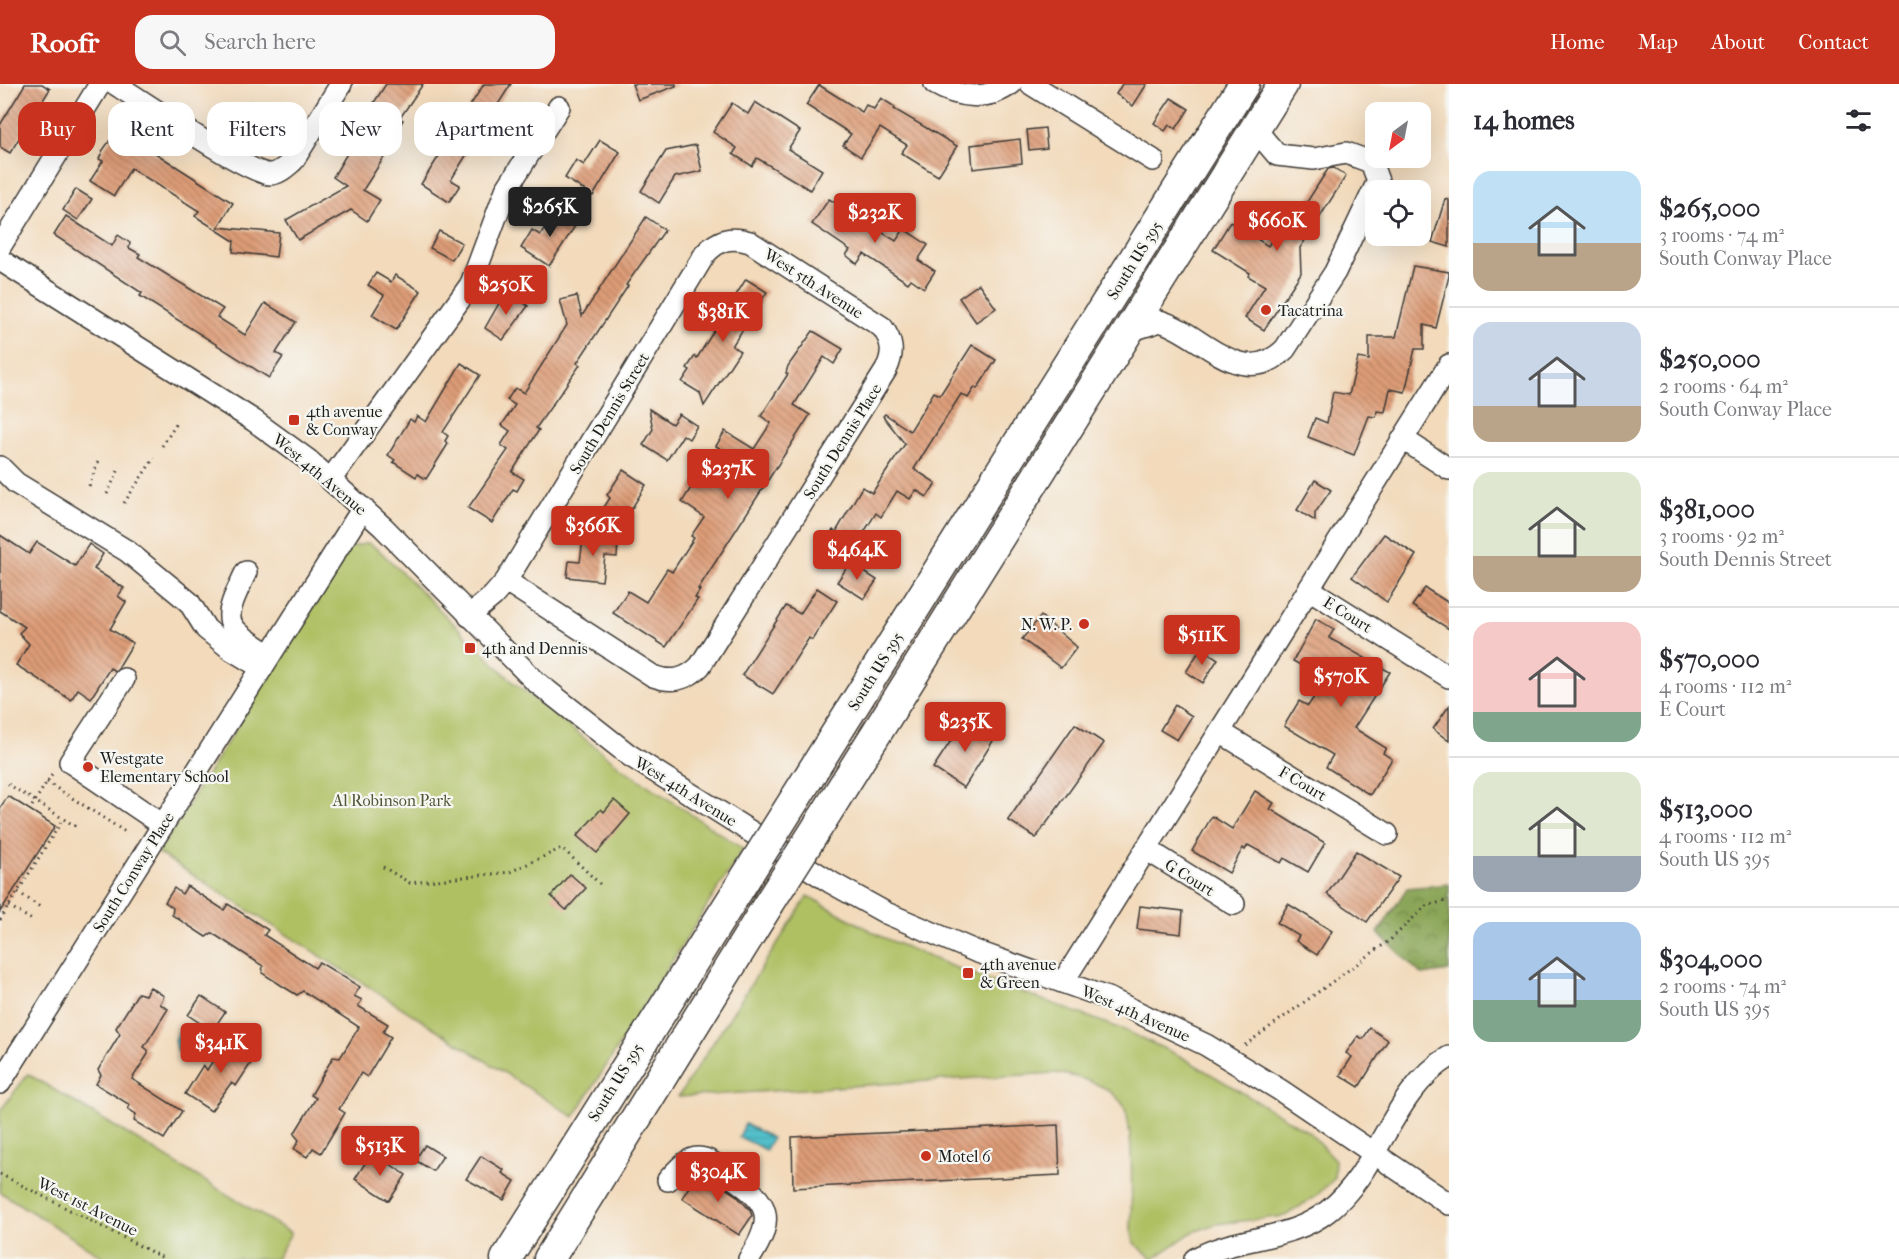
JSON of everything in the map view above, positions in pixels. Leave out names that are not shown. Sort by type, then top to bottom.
[{"type":"highway","name":"South US 395","points":[[506,1259],[1244,84]]},
{"type":"highway","name":"South US 395","points":[[549,1259],[768,904],[1283,84]]},
{"type":"highway","points":[[530,1259],[606,1129],[646,1034]]},
{"type":"street","points":[[0,247],[100,84]]},
{"type":"street","points":[[115,84],[245,166],[270,174],[284,169],[293,160],[341,84]]},
{"type":"street","points":[[935,84],[947,91],[973,96],[1000,92],[1011,84]]},
{"type":"street","points":[[1031,84],[1153,160]]},
{"type":"street","points":[[331,479],[471,284],[506,190],[560,106]]},
{"type":"street","points":[[1129,331],[1160,321],[1194,337],[1228,361],[1262,363],[1275,359],[1285,349],[1335,272],[1378,181],[1371,162],[1346,153],[1314,159],[1277,155],[1255,129]]},
{"type":"street","name":"West 5th Avenue","points":[[726,238],[750,242],[882,327],[891,343]]},
{"type":"street","name":"South Dennis Street","points":[[469,616],[493,596],[506,581],[705,254],[726,238]]},
{"type":"street","name":"West 4th Avenue","points":[[0,260],[253,420],[331,479],[363,508],[535,681],[629,755],[832,883],[921,930],[1139,1012],[1233,1060],[1449,1204]]},
{"type":"street","name":"South Dennis Place","points":[[506,581],[653,676],[666,681],[679,680],[692,675],[707,656],[886,370],[892,357],[891,343]]},
{"type":"street","points":[[1064,982],[1449,365]]},
{"type":"street","points":[[1403,439],[1449,469]]},
{"type":"street","points":[[0,467],[16,483],[127,551],[189,602],[206,629],[232,650],[266,662]]},
{"type":"street","name":"South Conway Place","points":[[0,1083],[363,508]]},
{"type":"street","points":[[246,572],[231,603],[229,621],[239,635],[266,662]]},
{"type":"street","name":"E Court","points":[[1309,589],[1449,677]]},
{"type":"street","points":[[189,602],[211,605],[231,603]]},
{"type":"street","points":[[124,679],[70,762],[163,825]]},
{"type":"street","name":"F Court","points":[[1220,732],[1387,834]]},
{"type":"street","name":"G Court","points":[[1146,849],[1234,904]]},
{"type":"street","points":[[1195,1259],[1218,1248],[1268,1238],[1307,1225],[1345,1195],[1375,1154],[1418,1085],[1449,1057]]},
{"type":"street","points":[[668,1180],[684,1164],[696,1158],[707,1160],[754,1191],[761,1199],[765,1228],[762,1239],[749,1259]]},
{"type":"path","points":[[162,446],[177,423]]},
{"type":"path","points":[[124,503],[154,458]]},
{"type":"path","points":[[89,486],[99,459]]},
{"type":"path","points":[[107,494],[119,469]]},
{"type":"path","points":[[32,806],[56,768]]},
{"type":"path","points":[[47,782],[127,833]]},
{"type":"path","points":[[8,784],[78,828]]},
{"type":"path","points":[[0,920],[63,819]]},
{"type":"path","points":[[383,867],[410,883],[510,872],[562,848],[603,887]]},
{"type":"path","points":[[18,892],[40,907]]},
{"type":"path","points":[[1233,1060],[1246,1043],[1390,940],[1426,906],[1449,900]]},
{"type":"path","points":[[9,906],[32,921]]},
{"type":"path","name":"West 1st Avenue","points":[[0,1174],[165,1259]]},
{"type":"green space","name":"Al Robinson Park","points":[[368,543],[379,550],[513,682],[622,768],[743,849],[574,1117],[158,853],[349,548]]},
{"type":"green space","points":[[1449,884],[1449,971],[1422,975],[1378,933],[1407,888]]},
{"type":"green space","points":[[808,896],[882,937],[951,966],[1124,1030],[1180,1056],[1309,1132],[1335,1160],[1334,1179],[1316,1196],[1285,1216],[1216,1224],[1191,1233],[1153,1259],[1134,1243],[1131,1229],[1131,1144],[1126,1113],[1116,1096],[1082,1079],[1055,1073],[678,1097]]},
{"type":"green space","points":[[28,1074],[291,1233],[276,1259],[106,1259],[0,1192],[0,1111]]},
{"type":"water","points":[[183,1026],[193,1033],[196,1028],[209,1036],[198,1051],[191,1055],[181,1054],[176,1047],[176,1037]]},
{"type":"water","points":[[745,1124],[772,1138],[766,1150],[739,1137]]},
{"type":"building","points":[[25,84],[42,84],[50,89],[42,102],[18,102],[18,140],[10,153],[0,147],[0,125]]},
{"type":"building","points":[[386,84],[423,84],[402,115],[402,102],[374,102]]},
{"type":"building","points":[[484,84],[511,84],[499,102],[472,102]]},
{"type":"building","points":[[632,84],[676,84],[676,86],[638,100]]},
{"type":"building","points":[[1122,84],[1147,84],[1133,106],[1116,94]]},
{"type":"building","points":[[819,85],[862,112],[866,105],[874,109],[881,98],[895,107],[894,109],[957,146],[938,176],[901,153],[907,145],[880,128],[861,157],[843,145],[851,134],[806,105]]},
{"type":"building","points":[[1171,98],[1189,109],[1176,129],[1169,125],[1165,131],[1154,123]]},
{"type":"building","points":[[755,102],[800,131],[788,149],[822,170],[810,190],[757,158],[752,166],[733,154],[737,148],[713,132],[732,103],[748,114]]},
{"type":"building","points":[[1045,128],[1047,148],[1029,150],[1027,130]]},
{"type":"building","points":[[1020,139],[1022,163],[973,169],[971,145]]},
{"type":"building","points":[[600,140],[620,152],[593,196],[565,178],[576,160],[584,165]]},
{"type":"building","points":[[108,143],[108,156],[160,156],[233,203],[218,227],[279,233],[276,257],[233,252],[234,241],[195,216],[199,211],[131,168],[114,196],[90,181],[103,161],[99,159]]},
{"type":"building","points":[[696,145],[702,171],[675,177],[659,203],[641,191],[666,151]]},
{"type":"building","points":[[346,156],[385,156],[363,190],[380,200],[367,221],[351,210],[298,240],[286,220],[346,186],[333,177]]},
{"type":"building","points":[[439,156],[466,156],[451,180],[460,185],[449,202],[421,184]]},
{"type":"building","points":[[1334,168],[1346,176],[1300,248],[1301,273],[1264,330],[1245,318],[1265,286],[1248,276],[1250,273],[1213,250],[1230,222],[1268,246],[1276,233],[1284,238],[1328,169]]},
{"type":"building","points":[[76,189],[92,199],[78,220],[63,210]]},
{"type":"building","points":[[829,199],[896,241],[904,229],[928,245],[918,260],[935,271],[924,288],[911,279],[908,283],[864,254],[857,264],[846,255],[850,250],[812,224]]},
{"type":"building","points":[[1445,199],[1449,200],[1449,247],[1432,242]]},
{"type":"building","points":[[557,210],[577,223],[549,266],[521,248],[532,230],[540,235]]},
{"type":"building","points":[[66,216],[112,246],[118,235],[130,243],[129,248],[140,254],[138,257],[223,309],[217,317],[245,335],[265,303],[296,322],[276,353],[283,357],[269,378],[140,296],[142,293],[54,235]]},
{"type":"building","points":[[646,217],[665,230],[626,285],[628,286],[577,363],[580,365],[536,428],[539,430],[512,472],[524,479],[517,491],[513,489],[492,523],[468,508],[508,450],[501,445],[510,431],[502,425],[515,405],[507,400],[515,388],[524,393],[567,325],[560,300],[577,296],[582,316]]},
{"type":"building","points":[[439,231],[462,243],[452,260],[430,248]]},
{"type":"building","points":[[1413,266],[1449,272],[1449,276],[1436,328],[1424,325],[1424,349],[1415,349],[1405,392],[1390,389],[1385,412],[1377,411],[1376,417],[1369,416],[1354,455],[1308,437],[1315,418],[1327,423],[1333,392],[1349,395],[1358,358],[1369,360],[1369,337],[1396,337]]},
{"type":"building","points":[[376,273],[391,282],[395,275],[421,291],[396,330],[372,315],[384,295],[368,285]]},
{"type":"building","points":[[746,279],[767,292],[732,346],[740,351],[704,406],[700,393],[682,382],[690,370],[687,368],[695,356],[697,358]]},
{"type":"building","points":[[979,284],[996,308],[976,322],[959,298]]},
{"type":"building","points":[[506,291],[528,306],[503,340],[485,328]]},
{"type":"building","points":[[813,331],[843,349],[834,364],[824,357],[794,405],[810,415],[698,589],[700,590],[695,598],[698,599],[666,647],[613,613],[628,591],[646,602],[667,569],[672,572],[694,538],[691,536],[704,517],[682,502],[702,470],[726,485],[741,461],[716,446],[725,431],[754,449],[771,423],[761,416],[788,374],[786,373],[788,366]]},
{"type":"building","points":[[972,345],[996,360],[977,389],[975,387],[968,398],[961,394],[914,469],[936,483],[927,497],[916,490],[910,499],[897,491],[881,517],[876,513],[847,559],[824,545],[833,530],[836,532],[862,487],[872,493],[905,444],[883,416],[885,414],[910,431],[934,392],[940,395]]},
{"type":"building","points":[[461,363],[480,375],[443,432],[448,436],[445,441],[448,444],[426,479],[418,474],[416,477],[393,462],[395,460],[388,455],[410,419],[414,422],[417,416],[426,422]]},
{"type":"building","points":[[649,409],[672,424],[679,414],[697,426],[689,439],[683,435],[667,460],[643,445],[653,429]]},
{"type":"building","points":[[623,470],[646,485],[623,523],[602,510],[610,498],[607,495]]},
{"type":"building","points":[[1315,480],[1331,490],[1315,513],[1315,521],[1297,510]]},
{"type":"building","points":[[584,532],[614,536],[610,543],[618,543],[617,557],[605,556],[602,581],[567,577],[569,561],[580,562]]},
{"type":"building","points":[[1384,534],[1416,555],[1387,602],[1352,577]]},
{"type":"building","points":[[0,535],[29,554],[37,542],[75,566],[89,544],[103,554],[94,569],[124,588],[118,596],[126,602],[110,629],[133,643],[118,668],[115,671],[110,668],[91,698],[78,689],[71,700],[16,665],[29,644],[19,633],[25,627],[0,611]]},
{"type":"building","points":[[850,563],[877,580],[864,599],[837,582]]},
{"type":"building","points":[[817,588],[837,601],[812,640],[809,638],[773,694],[742,675],[786,606],[800,614]]},
{"type":"building","points":[[1425,588],[1449,603],[1449,629],[1412,606]]},
{"type":"building","points":[[1041,616],[1077,647],[1061,668],[1022,639]]},
{"type":"building","points":[[1316,619],[1334,629],[1329,638],[1390,672],[1354,728],[1386,748],[1383,753],[1392,759],[1370,795],[1326,767],[1333,755],[1284,726],[1299,701],[1308,706],[1326,679],[1293,661]]},
{"type":"building","points":[[1201,648],[1218,659],[1203,683],[1186,672]]},
{"type":"building","points":[[1175,705],[1192,716],[1177,740],[1160,730]]},
{"type":"building","points":[[1449,706],[1449,741],[1433,729]]},
{"type":"building","points":[[969,719],[996,736],[964,788],[933,768],[958,730],[961,732]]},
{"type":"building","points":[[1075,724],[1104,743],[1036,838],[1008,820]]},
{"type":"building","points":[[1255,791],[1274,803],[1270,809],[1325,843],[1308,872],[1284,858],[1281,863],[1248,845],[1245,850],[1243,848],[1229,873],[1192,851],[1212,816],[1232,829]]},
{"type":"building","points":[[8,796],[55,826],[0,912],[0,808]]},
{"type":"building","points":[[614,800],[630,814],[597,853],[577,836],[601,809],[604,812]]},
{"type":"building","points":[[1356,851],[1399,877],[1367,922],[1327,894]]},
{"type":"building","points":[[570,874],[586,888],[566,910],[551,896]]},
{"type":"building","points":[[187,886],[224,910],[228,904],[268,930],[264,935],[315,968],[319,962],[360,987],[354,996],[362,1000],[358,1006],[388,1024],[383,1032],[391,1037],[367,1077],[361,1073],[339,1109],[345,1113],[321,1153],[313,1148],[307,1157],[294,1149],[299,1140],[294,1134],[316,1098],[311,1095],[333,1057],[340,1058],[359,1027],[303,991],[297,995],[262,973],[263,966],[212,933],[206,937],[172,915],[173,908],[165,902],[174,888],[182,894]]},
{"type":"building","points":[[1288,904],[1332,931],[1317,955],[1296,941],[1299,936],[1277,923]]},
{"type":"building","points":[[1140,906],[1183,911],[1181,934],[1137,929]]},
{"type":"building","points":[[150,987],[164,996],[160,1004],[168,1009],[144,1047],[148,1050],[148,1054],[132,1079],[182,1111],[164,1139],[134,1121],[136,1114],[128,1109],[130,1105],[96,1084],[101,1075],[98,1070],[120,1034],[116,1028],[138,993],[145,995]]},
{"type":"building","points":[[201,996],[225,1012],[212,1031],[188,1015]]},
{"type":"building","points":[[1370,1028],[1388,1040],[1359,1087],[1340,1075],[1352,1057],[1346,1053],[1358,1036],[1363,1039]]},
{"type":"building","points":[[228,1037],[255,1054],[255,1057],[236,1086],[231,1083],[211,1111],[185,1094],[203,1065],[207,1070]]},
{"type":"building","name":"Motel 6","points":[[1058,1125],[1060,1175],[793,1188],[792,1137]]},
{"type":"building","points":[[425,1145],[443,1156],[433,1171],[415,1160]]},
{"type":"building","points":[[372,1152],[406,1175],[389,1201],[355,1179]]},
{"type":"building","points":[[481,1156],[504,1170],[502,1173],[515,1181],[504,1200],[466,1179]]},
{"type":"building","points":[[699,1171],[736,1195],[750,1210],[752,1216],[739,1235],[682,1198]]},
{"type":"place","name":"Tacatrina","points":[[1266,310]]},
{"type":"place","name":"4th avenue & Conway","points":[[294,420]]},
{"type":"place","name":"N. W. P.","points":[[1084,624]]},
{"type":"place","name":"4th and Dennis","points":[[470,648]]},
{"type":"place","name":"Westgate Elementary School","points":[[88,767]]},
{"type":"place","name":"4th avenue & Green","points":[[968,973]]},
{"type":"place","name":"Motel 6","points":[[926,1156]]}]
